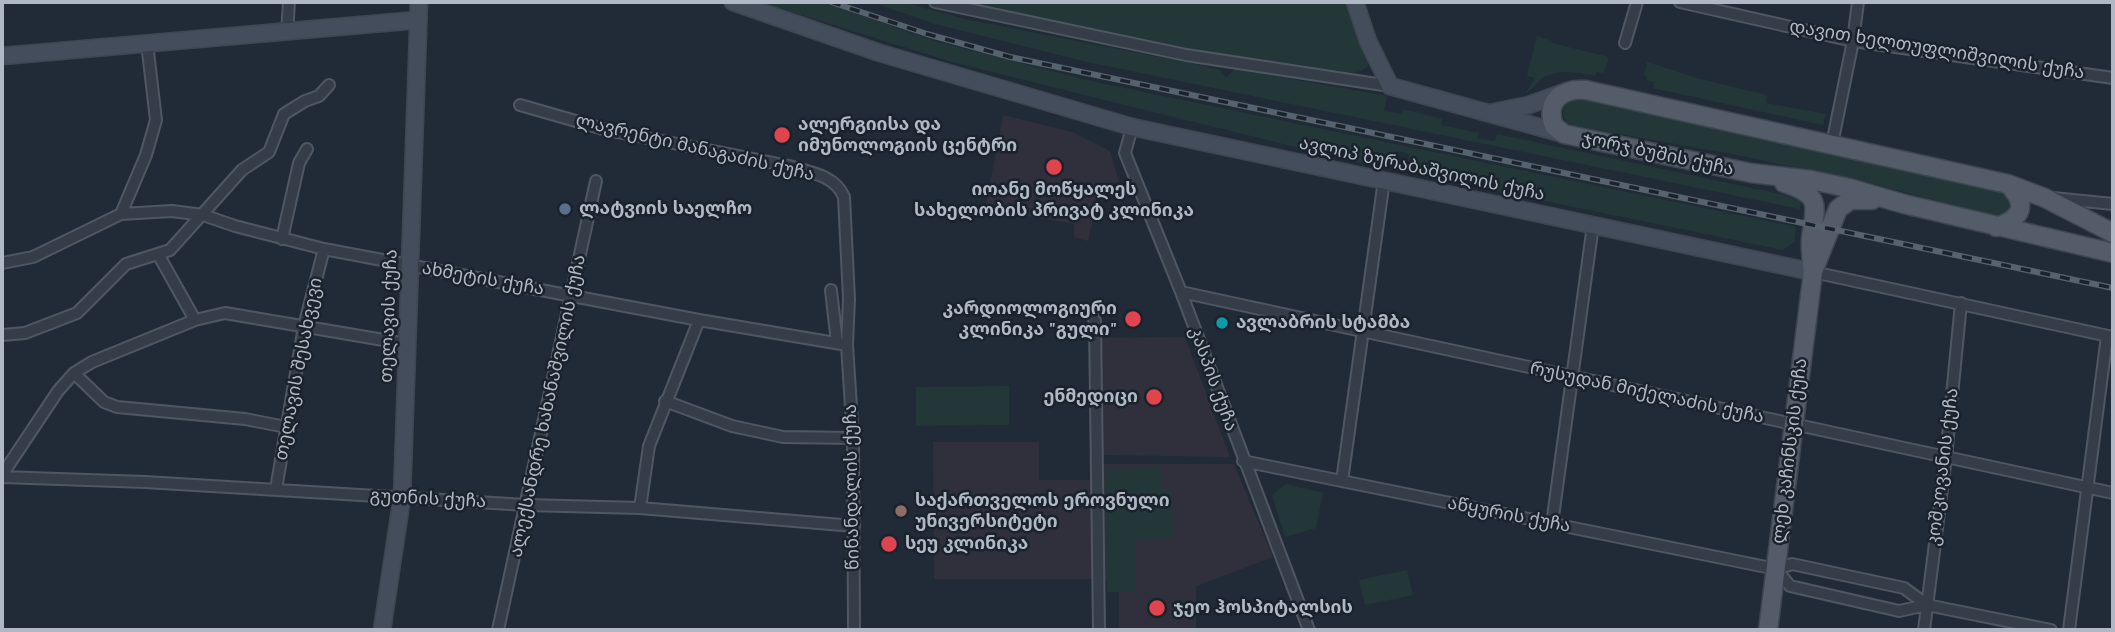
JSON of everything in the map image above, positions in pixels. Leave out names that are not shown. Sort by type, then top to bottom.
[{"type":"main road","points":[[1562,93],[1586,90],[2008,184],[2045,198],[2113,231]]},
{"type":"main road","name":"ჯორჯ ბუშის ქუჩა","points":[[1562,93],[1553,103],[1551,114],[1554,126],[1564,134],[1751,173],[1811,180],[1996,227],[2113,253]]},
{"type":"main road","name":"ლეხ კაჩინსკის ქუჩა","points":[[1751,173],[1797,187],[1810,195],[1815,202],[1811,242],[1813,272],[1768,630]]},
{"type":"main road","points":[[1996,227],[2010,222],[2020,208],[2017,194],[2008,184]]},
{"type":"main road","name":"ლეხ კაჩინსკის ქუჩა","points":[[1813,272],[1835,215],[1844,204],[1861,199],[1904,204]]},
{"type":"street","points":[[287,32],[289,2]]},
{"type":"street","name":"თელავის ქუჩა","points":[[382,630],[402,497],[419,2]]},
{"type":"street","name":"ავლიპ ზურაბაშვილის ქუჩა","points":[[733,2],[880,53],[1132,127],[2110,337]]},
{"type":"street","points":[[935,2],[1186,55],[1390,86],[1564,134]]},
{"type":"street","points":[[1355,2],[1368,41],[1390,86]]},
{"type":"street","points":[[1625,43],[1637,2]]},
{"type":"street","name":"დავით ხელთუფლიშვილის ქუჩა","points":[[1680,2],[1853,41],[2113,78]]},
{"type":"street","points":[[1832,144],[1853,41],[1858,2]]},
{"type":"street","points":[[2,56],[418,20]]},
{"type":"street","points":[[2,263],[33,257],[121,214],[146,155],[156,120],[147,43]]},
{"type":"street","points":[[2,335],[24,333],[77,313],[126,264],[170,250],[242,170],[269,152],[284,114],[304,101],[319,96],[329,85]]},
{"type":"street","points":[[1492,113],[1529,105],[1562,93]]},
{"type":"street","name":"ლავრენტი მანაგაძის ქუჩა","points":[[520,105],[607,130],[789,166],[832,181],[841,189],[844,197],[849,299],[842,344]]},
{"type":"street","name":"კასპის ქუჩა","points":[[1132,127],[1125,153],[1181,292],[1308,630]]},
{"type":"street","points":[[282,239],[299,163],[307,149]]},
{"type":"street","points":[[1342,481],[1384,180]]},
{"type":"street","name":"ალექსანდრე ხახანაშვილის ქუჩა","points":[[498,630],[596,181]]},
{"type":"street","points":[[2045,198],[2113,204]]},
{"type":"street","name":"ახმეტის ქუჩა","points":[[121,214],[172,211],[203,215],[324,249],[699,320],[842,344]]},
{"type":"street","points":[[1552,524],[1593,225]]},
{"type":"street","name":"თელავის შესახვევი","points":[[276,489],[304,326],[324,249]]},
{"type":"street","points":[[158,254],[195,320]]},
{"type":"street","points":[[831,290],[842,344]]},
{"type":"street","name":"რუსუდან მიქელაძის ქუჩა","points":[[1181,292],[2113,494]]},
{"type":"street","name":"კოშკოვანის ქუჩა","points":[[1924,630],[1946,457],[1961,303]]},
{"type":"street","points":[[2,476],[58,391],[74,373],[92,362],[195,320],[225,313],[407,344]]},
{"type":"street","points":[[1093,317],[1099,630]]},
{"type":"street","points":[[640,508],[649,446],[699,320]]},
{"type":"street","points":[[2069,630],[2110,337]]},
{"type":"street","name":"წინანდალის ქუჩა","points":[[842,344],[853,438],[854,630]]},
{"type":"street","points":[[74,373],[104,402],[117,407],[245,419],[286,427]]},
{"type":"street","points":[[665,401],[732,426],[783,437],[853,438]]},
{"type":"street","name":"აწყურის ქუჩა","points":[[1243,461],[1776,569],[1792,564],[1904,588],[1927,605]]},
{"type":"street","name":"გუთნის ქუჩა","points":[[2,476],[276,489],[526,505],[640,508],[854,526]]},
{"type":"street","name":"აწყურის ქუჩა","points":[[1776,569],[1790,586],[1899,611],[1927,605],[2051,630]]},
{"type":"shaded area","name":"იოანე მოწყალეს სახელობის პრივატ კლინიკა","points":[[1003,115],[1072,132],[1110,151],[1119,182],[1100,186],[1088,241],[1074,237],[1074,224],[985,209]]},
{"type":"shaded area","name":"ენმედიცი","points":[[1185,337],[1230,457],[1100,455],[1100,338]]},
{"type":"shaded area","points":[[933,442],[1039,442],[1039,480],[1093,480],[1093,579],[934,579]]},
{"type":"shaded area","points":[[1102,464],[1234,464],[1273,557],[1196,586],[1196,630],[1119,630],[1119,580],[1101,580]]},
{"type":"green space","points":[[760,2],[822,2],[938,42],[1091,81],[1796,227],[1794,242],[1783,250],[1409,173],[1409,154],[1396,151],[1388,170],[952,62]]},
{"type":"green space","points":[[871,2],[902,2],[965,19],[1204,66],[1220,70],[1226,78],[1235,69],[1387,96],[1384,111],[1401,114],[1402,109],[1442,119],[1441,125],[1479,133],[1478,138],[1495,141],[1497,134],[1780,194],[1801,201],[1800,209],[1083,61],[939,25]]},
{"type":"green space","points":[[959,2],[1351,2],[1373,57],[1366,68],[1354,73],[1130,40]]},
{"type":"green space","points":[[1537,36],[1552,43],[1609,57],[1604,73],[1597,72],[1595,76],[1556,73],[1543,78],[1526,93],[1535,78],[1527,76]]},
{"type":"green space","points":[[1647,62],[1697,78],[1767,95],[1766,103],[1826,114],[1823,125],[1653,88],[1654,82],[1646,80],[1647,76],[1644,75]]},
{"type":"green space","points":[[1578,98],[1716,124],[1999,188],[2012,199],[2012,210],[2001,217],[1995,216],[1874,184],[1732,154],[1575,126],[1568,123],[1563,115],[1567,103]]},
{"type":"green space","points":[[1009,386],[1009,425],[916,426],[916,387]]},
{"type":"green space","points":[[1161,468],[1161,490],[1172,490],[1173,538],[1135,539],[1135,592],[1107,592],[1105,469]]},
{"type":"green space","points":[[1286,484],[1323,493],[1316,528],[1285,537],[1272,495]]},
{"type":"green space","points":[[1407,570],[1413,595],[1365,605],[1359,580]]},
{"type":"railway","points":[[831,2],[927,34],[1010,57],[2113,288]]},
{"type":"place","name":"ალერგიისა და იმუნოლოგიის ცენტრი","points":[[782,135]]},
{"type":"place","name":"იოანე მოწყალეს სახელობის პრივატ კლინიკა","points":[[1054,167]]},
{"type":"place","name":"ლატვიის საელჩო","points":[[565,209]]},
{"type":"place","name":"კარდიოლოგიური კლინიკა \"გული\"","points":[[1133,319]]},
{"type":"place","name":"ავლაბრის სტამბა","points":[[1222,323]]},
{"type":"place","name":"ენმედიცი","points":[[1154,397]]},
{"type":"place","name":"საქართველოს ეროვნული უნივერსიტეტი","points":[[901,511]]},
{"type":"place","name":"სეუ კლინიკა","points":[[889,544]]},
{"type":"place","name":"ჯეო ჰოსპიტალსის","points":[[1157,608]]}]
